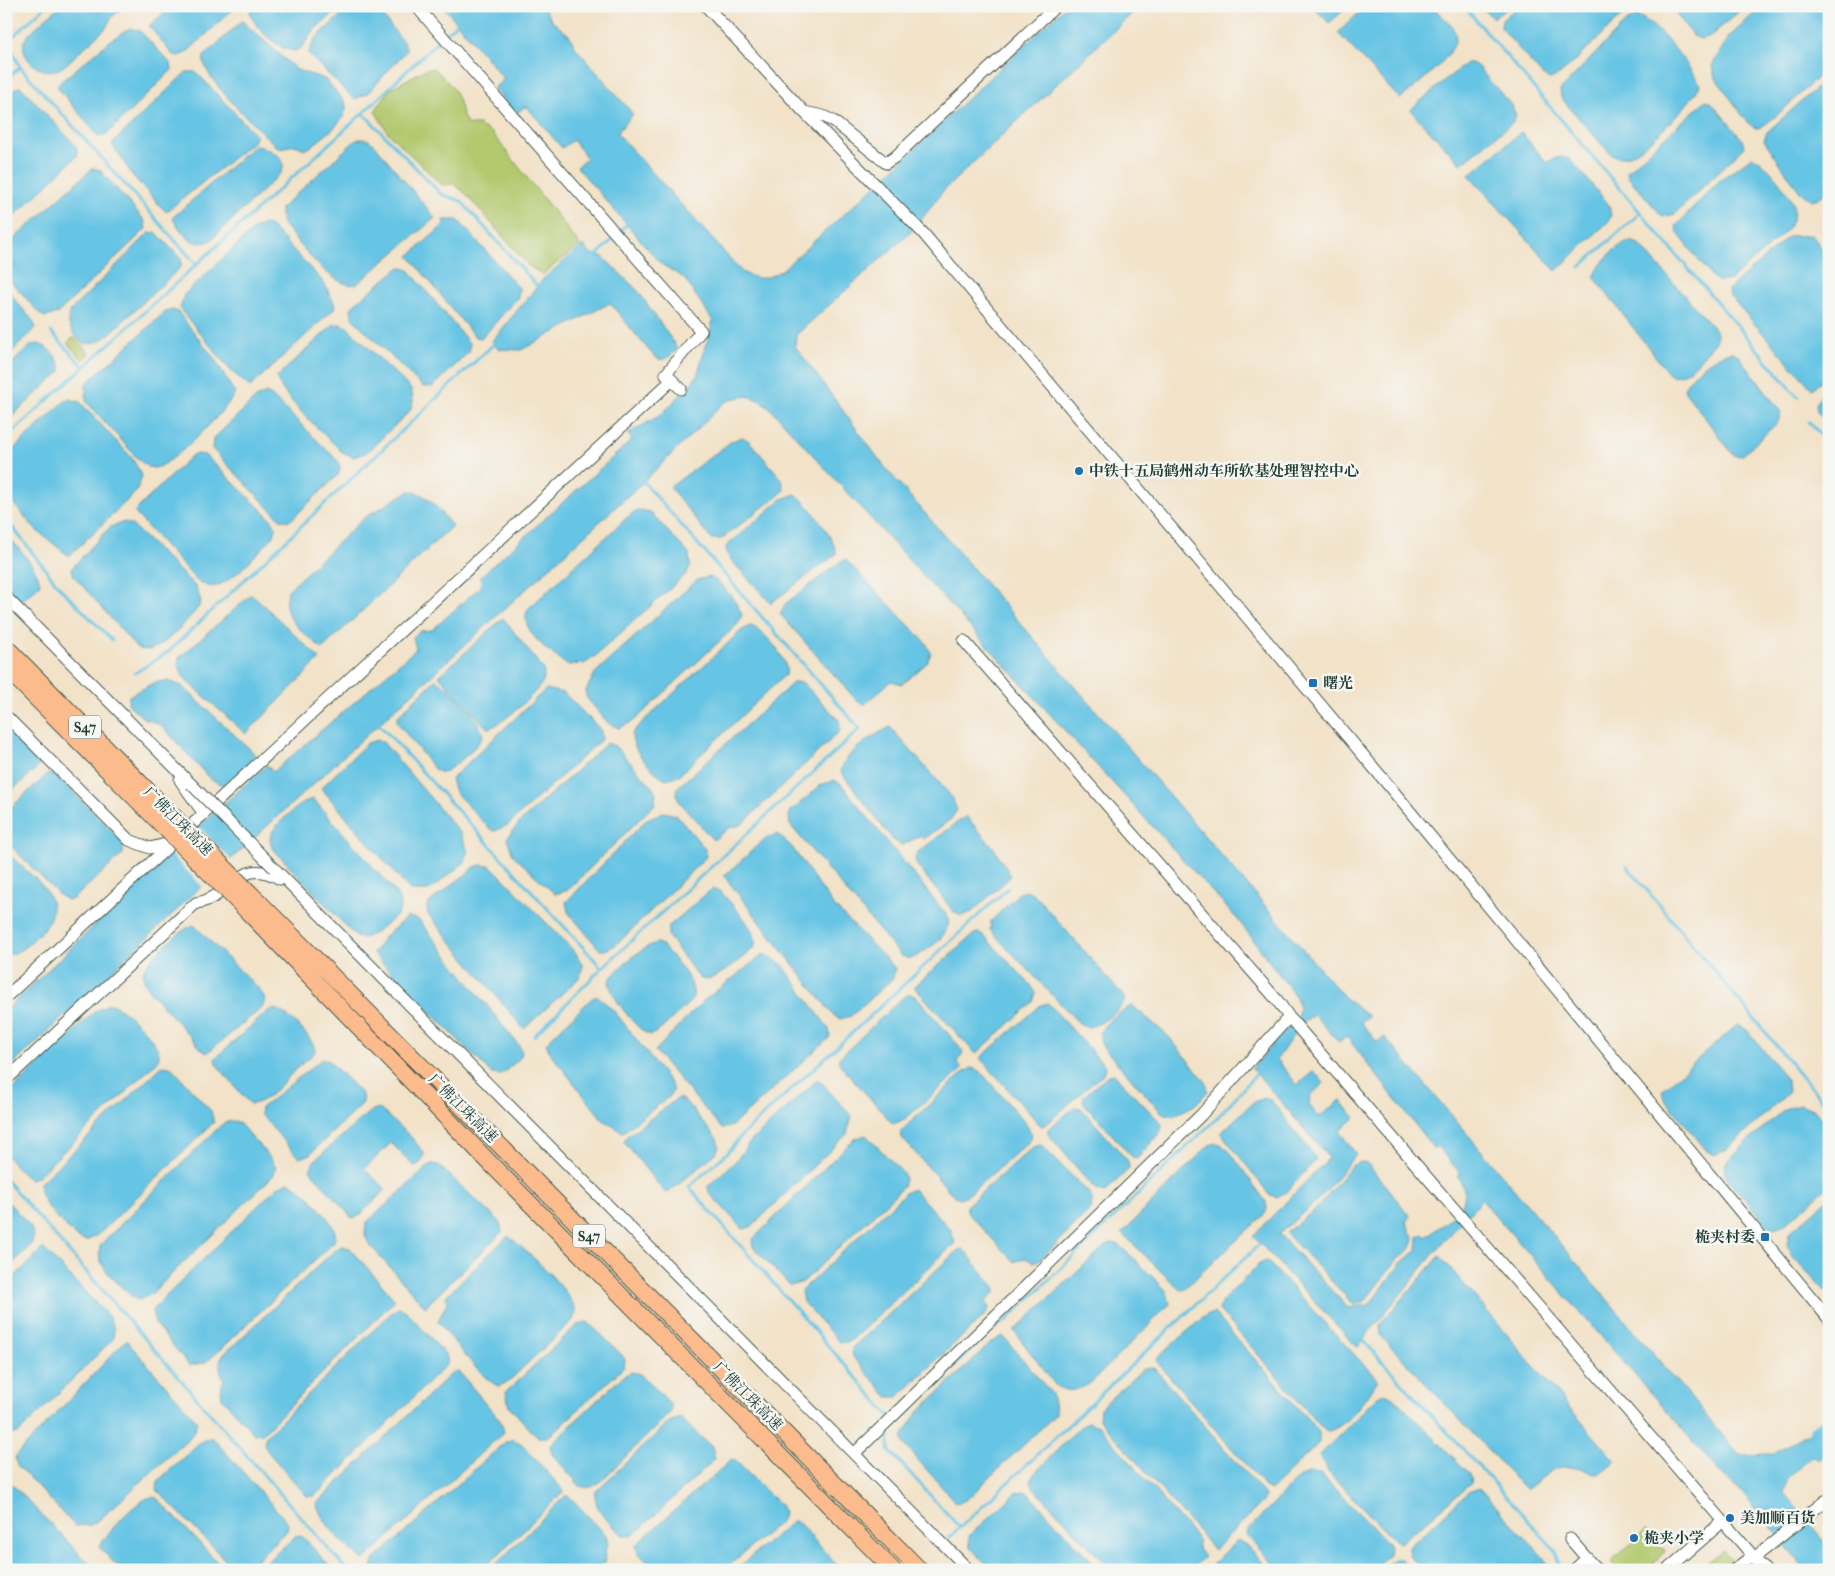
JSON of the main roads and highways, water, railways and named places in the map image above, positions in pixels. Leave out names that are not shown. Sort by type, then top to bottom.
[{"type":"highway","name":"广佛江珠高速","points":[[6,647],[159,813]]},
{"type":"highway","name":"广佛江珠高速","points":[[6,668],[159,813],[920,1570]]},
{"type":"highway","name":"广佛江珠高速","points":[[253,907],[490,1163],[893,1570]]},
{"type":"water","points":[[60,6],[117,6],[120,10],[111,18],[106,28],[64,66],[49,71],[35,66],[30,61],[24,49],[24,42],[35,28]]},
{"type":"water","points":[[172,6],[237,6],[186,53],[178,56],[172,54],[149,26]]},
{"type":"water","points":[[252,6],[343,6],[316,28],[302,47],[295,51],[282,47],[262,31],[250,13]]},
{"type":"water","points":[[351,6],[375,6],[404,43],[407,50],[367,94],[354,99],[308,54],[316,38]]},
{"type":"water","points":[[443,6],[543,6],[552,21],[569,35],[575,47],[633,114],[617,133],[742,272],[753,277],[762,278],[782,270],[872,189],[1066,6],[1140,6],[943,191],[914,229],[796,335],[795,346],[884,466],[1346,999],[1369,1016],[1361,1022],[1377,1042],[1385,1037],[1739,1455],[1772,1454],[1817,1428],[1829,1439],[1829,1451],[1819,1460],[1813,1456],[1788,1477],[1784,1493],[1829,1548],[1829,1570],[1806,1570],[1739,1489],[1723,1476],[1482,1200],[1446,1239],[1357,1347],[1253,1236],[1329,1158],[1252,1068],[1298,1016],[1299,1007],[1296,997],[1239,921],[768,406],[752,397],[747,396],[725,402],[641,484],[216,873],[6,1071],[6,1010],[184,840],[267,765],[273,772],[416,649],[413,637],[420,631],[432,630],[480,587],[481,576],[632,440],[628,434],[662,414],[697,376],[713,321],[684,278],[661,264],[577,167],[587,158],[573,140],[562,148],[526,106],[515,114],[494,88],[504,79]],"holes":[[[1314,1015],[1339,1042],[1346,1036],[1434,1149],[1437,1146],[1460,1173],[1457,1177],[1463,1187],[1465,1196],[1457,1212],[1450,1219],[1426,1237],[1423,1234],[1418,1237],[1417,1250],[1402,1262],[1369,1305],[1348,1308],[1279,1234],[1321,1197],[1356,1154],[1339,1131],[1355,1118],[1341,1100],[1319,1117],[1309,1105],[1310,1096],[1324,1083],[1314,1071],[1297,1085],[1277,1059],[1302,1023]]]},
{"type":"water","points":[[1312,6],[1349,6],[1329,23]]},
{"type":"water","points":[[1366,6],[1432,6],[1448,22],[1455,33],[1452,49],[1445,59],[1400,99],[1338,33]]},
{"type":"water","points":[[1480,6],[1511,6],[1493,18]]},
{"type":"water","points":[[1518,6],[1632,6],[1561,74],[1550,79],[1542,75],[1501,28],[1502,20]]},
{"type":"water","points":[[1671,6],[1745,6],[1711,36],[1701,39],[1693,36]]},
{"type":"water","points":[[1762,6],[1829,6],[1829,67],[1772,119],[1758,128],[1748,123],[1715,77],[1712,66],[1728,38]]},
{"type":"water","points":[[1636,16],[1644,19],[1662,34],[1700,85],[1688,103],[1666,127],[1642,148],[1623,157],[1618,157],[1606,149],[1561,98],[1560,90],[1625,23]]},
{"type":"water","points":[[242,21],[297,70],[325,79],[345,102],[346,108],[340,122],[309,148],[305,149],[295,145],[280,148],[276,146],[245,116],[210,76],[204,64],[204,56]]},
{"type":"water","points":[[130,28],[140,31],[171,64],[172,70],[107,134],[98,136],[58,88],[58,84],[111,40]]},
{"type":"water","points":[[1466,63],[1472,63],[1478,67],[1511,105],[1516,115],[1512,123],[1461,164],[1410,110]]},
{"type":"water","points":[[186,72],[196,72],[256,135],[253,142],[166,212],[133,176],[112,144]]},
{"type":"water","points":[[1829,77],[1829,190],[1819,198],[1811,200],[1800,192],[1764,140],[1767,132]]},
{"type":"water","points":[[21,87],[76,146],[78,155],[6,224],[6,96],[16,88]]},
{"type":"water","points":[[1706,100],[1711,102],[1742,139],[1744,147],[1675,214],[1663,217],[1628,177],[1627,171]]},
{"type":"water","points":[[1521,132],[1547,163],[1559,157],[1571,160],[1609,205],[1611,216],[1608,222],[1556,271],[1469,175]]},
{"type":"water","points":[[367,139],[374,144],[435,218],[357,284],[348,284],[337,280],[316,263],[283,224],[280,213],[281,208],[356,140]]},
{"type":"water","points":[[255,145],[271,151],[280,158],[283,162],[281,173],[210,241],[203,243],[192,241],[172,218]]},
{"type":"water","points":[[1752,157],[1762,163],[1775,176],[1793,204],[1794,211],[1786,231],[1731,280],[1718,281],[1711,276],[1677,232],[1676,226],[1720,180]]},
{"type":"water","points":[[93,168],[100,170],[144,220],[146,229],[58,313],[46,317],[41,315],[6,276],[6,246]]},
{"type":"water","points":[[443,220],[458,220],[519,288],[518,297],[482,338],[475,337],[409,256],[444,225]]},
{"type":"water","points":[[264,224],[273,228],[324,283],[335,305],[334,309],[250,387],[231,371],[180,309],[184,295],[254,229]]},
{"type":"water","points":[[156,232],[181,259],[181,267],[106,337],[97,342],[84,344],[76,337],[69,325],[71,310],[149,233]]},
{"type":"water","points":[[1812,235],[1829,259],[1829,373],[1812,389],[1729,295],[1728,290],[1789,236]]},
{"type":"water","points":[[1630,241],[1639,244],[1717,332],[1716,342],[1691,369],[1683,374],[1672,376],[1668,373],[1594,277],[1608,256],[1618,247]]},
{"type":"water","points":[[583,245],[590,254],[602,256],[638,291],[678,349],[666,359],[658,359],[651,353],[610,303],[521,350],[498,349],[492,341],[544,278]]},
{"type":"water","points":[[400,267],[409,270],[470,344],[469,352],[433,387],[423,387],[353,319],[351,309],[354,304]]},
{"type":"water","points":[[6,289],[33,321],[36,328],[6,358]]},
{"type":"water","points":[[172,310],[178,312],[214,358],[235,393],[222,411],[185,448],[162,465],[152,468],[138,459],[86,401],[86,384],[165,312]]},
{"type":"water","points":[[340,324],[347,327],[410,388],[413,397],[410,411],[367,452],[354,457],[342,452],[305,416],[286,394],[277,377],[333,325]]},
{"type":"water","points":[[37,344],[45,347],[53,354],[59,362],[61,371],[6,422],[6,369],[30,346]]},
{"type":"water","points":[[1733,352],[1738,355],[1781,412],[1778,422],[1743,455],[1736,456],[1685,392],[1684,388],[1705,365],[1719,356]]},
{"type":"water","points":[[1829,388],[1829,425],[1820,415],[1816,406],[1819,398]]},
{"type":"water","points":[[266,393],[272,396],[339,462],[340,469],[338,475],[290,521],[280,519],[212,449],[213,439],[256,398]]},
{"type":"water","points":[[69,399],[80,402],[132,458],[142,476],[136,492],[69,556],[36,530],[6,495],[6,456]]},
{"type":"water","points":[[742,437],[749,441],[782,479],[784,491],[721,539],[711,539],[670,487],[732,441]]},
{"type":"water","points":[[192,455],[205,455],[270,518],[275,527],[273,537],[246,565],[223,583],[216,586],[206,585],[197,581],[134,512]]},
{"type":"water","points":[[409,491],[416,492],[428,499],[452,526],[322,649],[300,630],[289,616],[286,608],[288,590],[364,518]]},
{"type":"water","points":[[795,494],[820,521],[832,540],[836,554],[771,603],[729,558],[726,548],[728,544],[782,499]]},
{"type":"water","points":[[639,510],[650,512],[689,554],[690,567],[686,574],[593,658],[584,664],[567,665],[545,648],[532,633],[527,625],[528,609],[631,514]]},
{"type":"water","points":[[124,522],[132,525],[195,586],[201,601],[199,607],[178,630],[153,649],[144,650],[136,647],[74,576],[72,568],[110,527]]},
{"type":"water","points":[[6,534],[37,573],[40,585],[25,598],[16,601],[6,593]]},
{"type":"water","points":[[846,560],[926,643],[931,653],[927,663],[902,684],[891,681],[865,704],[858,702],[780,614],[785,604],[840,562]]},
{"type":"water","points":[[709,577],[724,587],[737,604],[742,615],[738,624],[634,721],[619,728],[608,723],[586,697],[586,691],[595,673],[697,580]]},
{"type":"water","points":[[252,594],[320,659],[246,734],[184,678],[178,665],[179,658]]},
{"type":"water","points":[[503,618],[543,669],[544,678],[534,693],[517,709],[500,723],[487,728],[439,676]]},
{"type":"water","points":[[750,626],[762,633],[780,654],[784,661],[786,674],[678,776],[665,779],[643,759],[635,747],[632,734],[637,727],[741,631]]},
{"type":"water","points":[[435,680],[448,688],[463,704],[481,728],[483,734],[466,756],[442,773],[435,770],[397,722],[398,716]]},
{"type":"water","points":[[168,681],[182,686],[254,753],[253,763],[232,782],[223,785],[210,779],[161,725],[143,718],[128,704],[129,696],[155,682]]},
{"type":"water","points":[[794,682],[803,683],[839,720],[840,731],[741,825],[729,828],[713,840],[678,800],[676,789]]},
{"type":"water","points":[[546,689],[564,693],[597,726],[601,731],[602,739],[508,825],[495,831],[490,829],[455,792],[451,779]]},
{"type":"water","points":[[6,725],[38,757],[40,765],[6,796]]},
{"type":"water","points":[[890,727],[951,796],[957,810],[951,819],[924,839],[920,836],[902,845],[893,840],[841,772],[848,758],[860,745]]},
{"type":"water","points":[[377,740],[382,741],[461,834],[468,852],[465,862],[427,891],[411,891],[321,788],[367,743]]},
{"type":"water","points":[[607,743],[615,746],[651,785],[656,793],[655,804],[568,890],[555,894],[513,855],[507,838],[520,822]]},
{"type":"water","points":[[48,774],[56,775],[123,842],[123,854],[73,899],[67,900],[60,896],[6,841],[8,810]]},
{"type":"water","points":[[834,780],[841,784],[948,917],[948,924],[943,935],[933,946],[915,957],[910,959],[901,956],[790,825],[789,816],[791,811],[821,785]]},
{"type":"water","points":[[313,799],[396,893],[399,899],[400,907],[397,915],[371,935],[360,938],[355,936],[274,850],[271,844],[271,835],[277,825],[296,808]]},
{"type":"water","points":[[663,812],[677,815],[705,849],[706,857],[616,945],[600,950],[568,912],[566,902],[647,819]]},
{"type":"water","points":[[966,816],[993,847],[1011,876],[972,912],[961,916],[953,911],[916,864],[915,857],[918,852]]},
{"type":"water","points":[[778,834],[791,846],[833,905],[895,968],[893,978],[851,1016],[840,1019],[833,1015],[724,876],[766,838]]},
{"type":"water","points":[[6,852],[37,880],[45,890],[51,900],[52,911],[48,922],[38,935],[20,950],[6,955]]},
{"type":"water","points":[[481,865],[491,866],[576,953],[583,966],[579,978],[524,1029],[428,914],[427,906],[430,902],[475,867]]},
{"type":"water","points":[[713,888],[721,892],[744,919],[754,935],[755,942],[754,948],[721,973],[714,977],[700,979],[668,936],[668,927]]},
{"type":"water","points":[[1029,891],[1035,895],[1126,999],[1104,1021],[1087,1027],[1079,1023],[990,930],[991,921],[1019,893]]},
{"type":"water","points":[[407,917],[418,919],[520,1047],[522,1053],[520,1058],[501,1075],[492,1074],[373,954],[385,936]]},
{"type":"water","points":[[194,925],[260,990],[265,999],[263,1007],[207,1053],[202,1050],[149,990],[143,977],[148,963],[160,950],[175,936]]},
{"type":"water","points":[[974,934],[982,934],[1030,984],[1036,993],[1033,1002],[976,1054],[914,987]]},
{"type":"water","points":[[657,943],[662,945],[683,971],[692,986],[693,993],[692,1000],[660,1030],[651,1035],[639,1028],[625,1012],[614,995],[609,981],[617,970],[630,959]]},
{"type":"water","points":[[764,954],[782,964],[829,1029],[830,1037],[732,1126],[722,1129],[655,1051],[702,1002]]},
{"type":"water","points":[[910,994],[917,997],[964,1052],[957,1061],[962,1069],[905,1119],[893,1124],[841,1066],[838,1059],[902,998]]},
{"type":"water","points":[[598,996],[615,1012],[671,1084],[673,1091],[670,1096],[623,1132],[603,1120],[550,1053],[546,1043],[592,998]]},
{"type":"water","points":[[1048,1003],[1106,1067],[1105,1072],[1045,1125],[1041,1126],[980,1058],[1041,1005]]},
{"type":"water","points":[[109,1004],[121,1009],[150,1037],[159,1051],[157,1062],[37,1177],[29,1179],[6,1156],[6,1096],[94,1012]]},
{"type":"water","points":[[1132,1005],[1168,1036],[1206,1082],[1208,1091],[1195,1105],[1173,1116],[1162,1113],[1103,1047],[1100,1040],[1103,1027]]},
{"type":"water","points":[[278,1010],[299,1026],[311,1041],[315,1052],[269,1096],[250,1104],[216,1064],[215,1058],[268,1011]]},
{"type":"water","points":[[1737,1025],[1746,1029],[1783,1074],[1787,1081],[1788,1093],[1726,1150],[1714,1155],[1707,1151],[1664,1098],[1662,1090]]},
{"type":"water","points":[[322,1059],[328,1060],[358,1090],[362,1095],[363,1103],[309,1155],[299,1158],[260,1114],[261,1108]]},
{"type":"water","points":[[162,1066],[171,1067],[211,1111],[214,1122],[98,1235],[86,1241],[80,1239],[53,1214],[42,1197],[40,1183]]},
{"type":"water","points":[[972,1068],[980,1071],[1023,1120],[1029,1130],[1030,1141],[968,1195],[960,1199],[953,1195],[902,1138],[901,1131],[963,1073]]},
{"type":"water","points":[[1114,1074],[1162,1124],[1161,1131],[1137,1159],[1131,1156],[1083,1102],[1084,1096],[1108,1075]]},
{"type":"water","points":[[818,1079],[852,1116],[847,1134],[751,1227],[743,1229],[709,1193],[708,1186],[736,1161],[749,1143]]},
{"type":"water","points":[[678,1098],[685,1101],[717,1139],[719,1147],[716,1153],[673,1189],[666,1192],[624,1142],[627,1136]]},
{"type":"water","points":[[1266,1098],[1271,1100],[1316,1159],[1287,1192],[1277,1198],[1269,1194],[1221,1133],[1253,1102]]},
{"type":"water","points":[[1800,1104],[1815,1110],[1829,1126],[1829,1186],[1783,1226],[1774,1229],[1767,1225],[1727,1178],[1724,1169],[1727,1161],[1782,1111]]},
{"type":"water","points":[[1075,1107],[1081,1108],[1128,1161],[1129,1169],[1105,1192],[1095,1189],[1048,1134],[1048,1129]]},
{"type":"water","points":[[375,1109],[381,1110],[412,1138],[424,1153],[423,1160],[415,1167],[391,1143],[364,1169],[386,1189],[359,1216],[352,1218],[310,1170],[314,1161]]},
{"type":"water","points":[[235,1121],[240,1124],[271,1159],[276,1168],[273,1176],[150,1295],[139,1300],[134,1298],[115,1281],[104,1267],[99,1252],[101,1244],[219,1127],[225,1122]]},
{"type":"water","points":[[866,1135],[903,1173],[905,1179],[903,1187],[803,1282],[790,1286],[753,1247],[752,1240],[854,1139]]},
{"type":"water","points":[[1216,1143],[1228,1149],[1266,1202],[1267,1209],[1265,1214],[1184,1289],[1180,1290],[1122,1233],[1209,1145]]},
{"type":"water","points":[[1041,1145],[1089,1193],[1092,1200],[1091,1210],[1041,1259],[1034,1262],[1025,1258],[1014,1262],[968,1213],[966,1206],[1033,1147]]},
{"type":"water","points":[[1361,1162],[1367,1163],[1410,1216],[1406,1222],[1414,1240],[1411,1248],[1396,1261],[1363,1303],[1354,1305],[1286,1233],[1318,1207],[1351,1166]]},
{"type":"water","points":[[431,1164],[438,1165],[500,1222],[502,1232],[425,1307],[369,1244],[365,1235],[366,1223]]},
{"type":"water","points":[[288,1182],[307,1195],[328,1219],[335,1231],[333,1243],[211,1358],[204,1363],[189,1365],[155,1324],[152,1310],[276,1188]]},
{"type":"water","points":[[913,1189],[951,1230],[955,1243],[853,1339],[848,1342],[839,1342],[803,1302],[801,1291],[905,1193]]},
{"type":"water","points":[[1829,1198],[1829,1295],[1793,1257],[1787,1245],[1789,1233]]},
{"type":"water","points":[[6,1200],[27,1222],[34,1236],[27,1249],[6,1270]]},
{"type":"water","points":[[508,1236],[557,1282],[573,1303],[576,1312],[573,1320],[508,1382],[499,1386],[485,1377],[476,1368],[438,1321],[447,1303],[446,1296]]},
{"type":"water","points":[[1111,1243],[1118,1244],[1161,1285],[1167,1292],[1170,1304],[1092,1382],[1074,1390],[1066,1390],[1056,1386],[1014,1331],[1104,1247]]},
{"type":"water","points":[[342,1246],[350,1248],[395,1300],[263,1433],[254,1434],[222,1398],[221,1388],[224,1379],[220,1365],[222,1356],[335,1250]]},
{"type":"water","points":[[43,1248],[109,1317],[114,1329],[113,1339],[19,1433],[9,1435],[6,1434],[6,1286]]},
{"type":"water","points":[[963,1249],[996,1288],[995,1293],[986,1301],[989,1308],[987,1313],[898,1397],[888,1397],[853,1357],[852,1348],[958,1250]]},
{"type":"water","points":[[1440,1256],[1615,1461],[1599,1474],[1575,1468],[1560,1468],[1546,1475],[1526,1490],[1381,1336],[1380,1324]]},
{"type":"water","points":[[1267,1261],[1378,1380],[1350,1417],[1343,1424],[1328,1431],[1322,1428],[1219,1310],[1222,1301],[1259,1264]]},
{"type":"water","points":[[399,1308],[405,1310],[446,1355],[448,1363],[319,1492],[314,1496],[307,1496],[268,1452],[264,1444],[266,1436],[392,1312]]},
{"type":"water","points":[[1214,1313],[1319,1432],[1319,1443],[1271,1490],[1265,1487],[1157,1362],[1159,1356],[1206,1315]]},
{"type":"water","points":[[588,1322],[622,1355],[625,1360],[624,1367],[553,1433],[547,1437],[537,1437],[509,1406],[506,1392],[577,1325]]},
{"type":"water","points":[[1003,1336],[1052,1394],[1056,1414],[967,1499],[959,1503],[955,1502],[904,1444],[902,1437],[919,1411],[991,1343]]},
{"type":"water","points":[[126,1340],[197,1421],[192,1435],[99,1520],[90,1525],[75,1526],[17,1465],[15,1457]]},
{"type":"water","points":[[1149,1367],[1155,1369],[1265,1495],[1263,1502],[1214,1550],[1099,1419],[1100,1408],[1143,1369]]},
{"type":"water","points":[[454,1371],[460,1373],[500,1420],[504,1432],[364,1560],[343,1542],[329,1526],[323,1518],[317,1503]]},
{"type":"water","points":[[632,1372],[640,1374],[670,1403],[671,1412],[601,1481],[591,1487],[580,1486],[552,1454],[550,1445],[623,1376]]},
{"type":"water","points":[[1385,1393],[1393,1397],[1469,1473],[1471,1482],[1400,1543],[1394,1540],[1328,1472],[1319,1456],[1379,1395]]},
{"type":"water","points":[[680,1418],[712,1447],[715,1459],[633,1535],[623,1535],[608,1521],[599,1509],[595,1497],[596,1491],[669,1422]]},
{"type":"water","points":[[1088,1422],[1099,1426],[1198,1540],[1198,1549],[1204,1557],[1191,1570],[1111,1570],[1033,1487],[1031,1483],[1033,1475],[1079,1428]]},
{"type":"water","points":[[212,1437],[288,1523],[287,1530],[246,1570],[235,1570],[157,1490],[158,1481],[200,1442]]},
{"type":"water","points":[[513,1439],[522,1444],[564,1491],[482,1570],[372,1570],[374,1560],[504,1443]]},
{"type":"water","points":[[731,1460],[736,1461],[780,1505],[784,1513],[782,1520],[724,1570],[654,1570],[638,1552],[636,1546],[638,1543]]},
{"type":"water","points":[[1311,1472],[1322,1476],[1390,1545],[1389,1554],[1373,1570],[1279,1570],[1247,1536],[1248,1530],[1300,1476]]},
{"type":"water","points":[[6,1478],[95,1570],[6,1570]]},
{"type":"water","points":[[1479,1488],[1543,1557],[1546,1562],[1546,1570],[1422,1570],[1409,1555],[1409,1547],[1468,1492]]},
{"type":"water","points":[[1024,1491],[1100,1570],[992,1570],[970,1547],[969,1536],[1016,1493]]},
{"type":"water","points":[[565,1496],[569,1496],[606,1535],[608,1545],[604,1552],[606,1561],[596,1570],[490,1570]]},
{"type":"water","points":[[153,1497],[157,1498],[225,1570],[121,1570],[99,1547],[131,1509]]},
{"type":"water","points":[[793,1521],[798,1522],[841,1570],[735,1570]]},
{"type":"water","points":[[297,1535],[303,1537],[333,1570],[257,1570]]},
{"type":"water","points":[[1237,1540],[1247,1545],[1270,1570],[1207,1570]]},
{"type":"water","points":[[1393,1559],[1401,1559],[1413,1570],[1381,1570]]},
{"type":"waterway","points":[[46,6],[8,41],[20,67],[197,265]]},
{"type":"waterway","points":[[1464,6],[1798,397]]},
{"type":"waterway","points":[[444,35],[459,22]]},
{"type":"waterway","points":[[6,438],[363,113],[440,39]]},
{"type":"waterway","points":[[6,79],[20,67]]},
{"type":"waterway","points":[[363,113],[441,194],[461,201],[539,288]]},
{"type":"waterway","points":[[1580,267],[1640,213]]},
{"type":"waterway","points":[[619,233],[628,223]]},
{"type":"waterway","points":[[596,256],[614,238]]},
{"type":"waterway","points":[[51,332],[84,367]]},
{"type":"waterway","points":[[135,673],[168,652],[497,341]]},
{"type":"waterway","points":[[1809,422],[1829,444]]},
{"type":"waterway","points":[[534,1036],[602,968],[860,729],[641,479]]},
{"type":"waterway","points":[[6,519],[61,589],[112,640]]},
{"type":"waterway","points":[[376,721],[602,968]]},
{"type":"waterway","points":[[1627,866],[1829,1109]]},
{"type":"waterway","points":[[889,1415],[689,1187],[728,1152],[740,1137],[1008,888]]},
{"type":"waterway","points":[[960,1528],[889,1450],[889,1430],[992,1329],[1006,1321],[1216,1119],[1259,1071]]},
{"type":"waterway","points":[[6,1180],[347,1570]]},
{"type":"waterway","points":[[949,1538],[1263,1241]]},
{"type":"waterway","points":[[1360,1337],[1557,1552],[1560,1570]]},
{"type":"waterway","points":[[1818,1433],[1829,1425]]},
{"type":"waterway","points":[[962,1553],[978,1570]]},
{"type":"place","name":"中铁十五局鹤州动车所软基处理智控中心","points":[[1079,471]]},
{"type":"place","name":"曙光","points":[[1313,683]]},
{"type":"place","name":"桅夹村委","points":[[1765,1237]]},
{"type":"place","name":"美加顺百货","points":[[1730,1518]]},
{"type":"place","name":"桅夹小学","points":[[1634,1538]]}]
